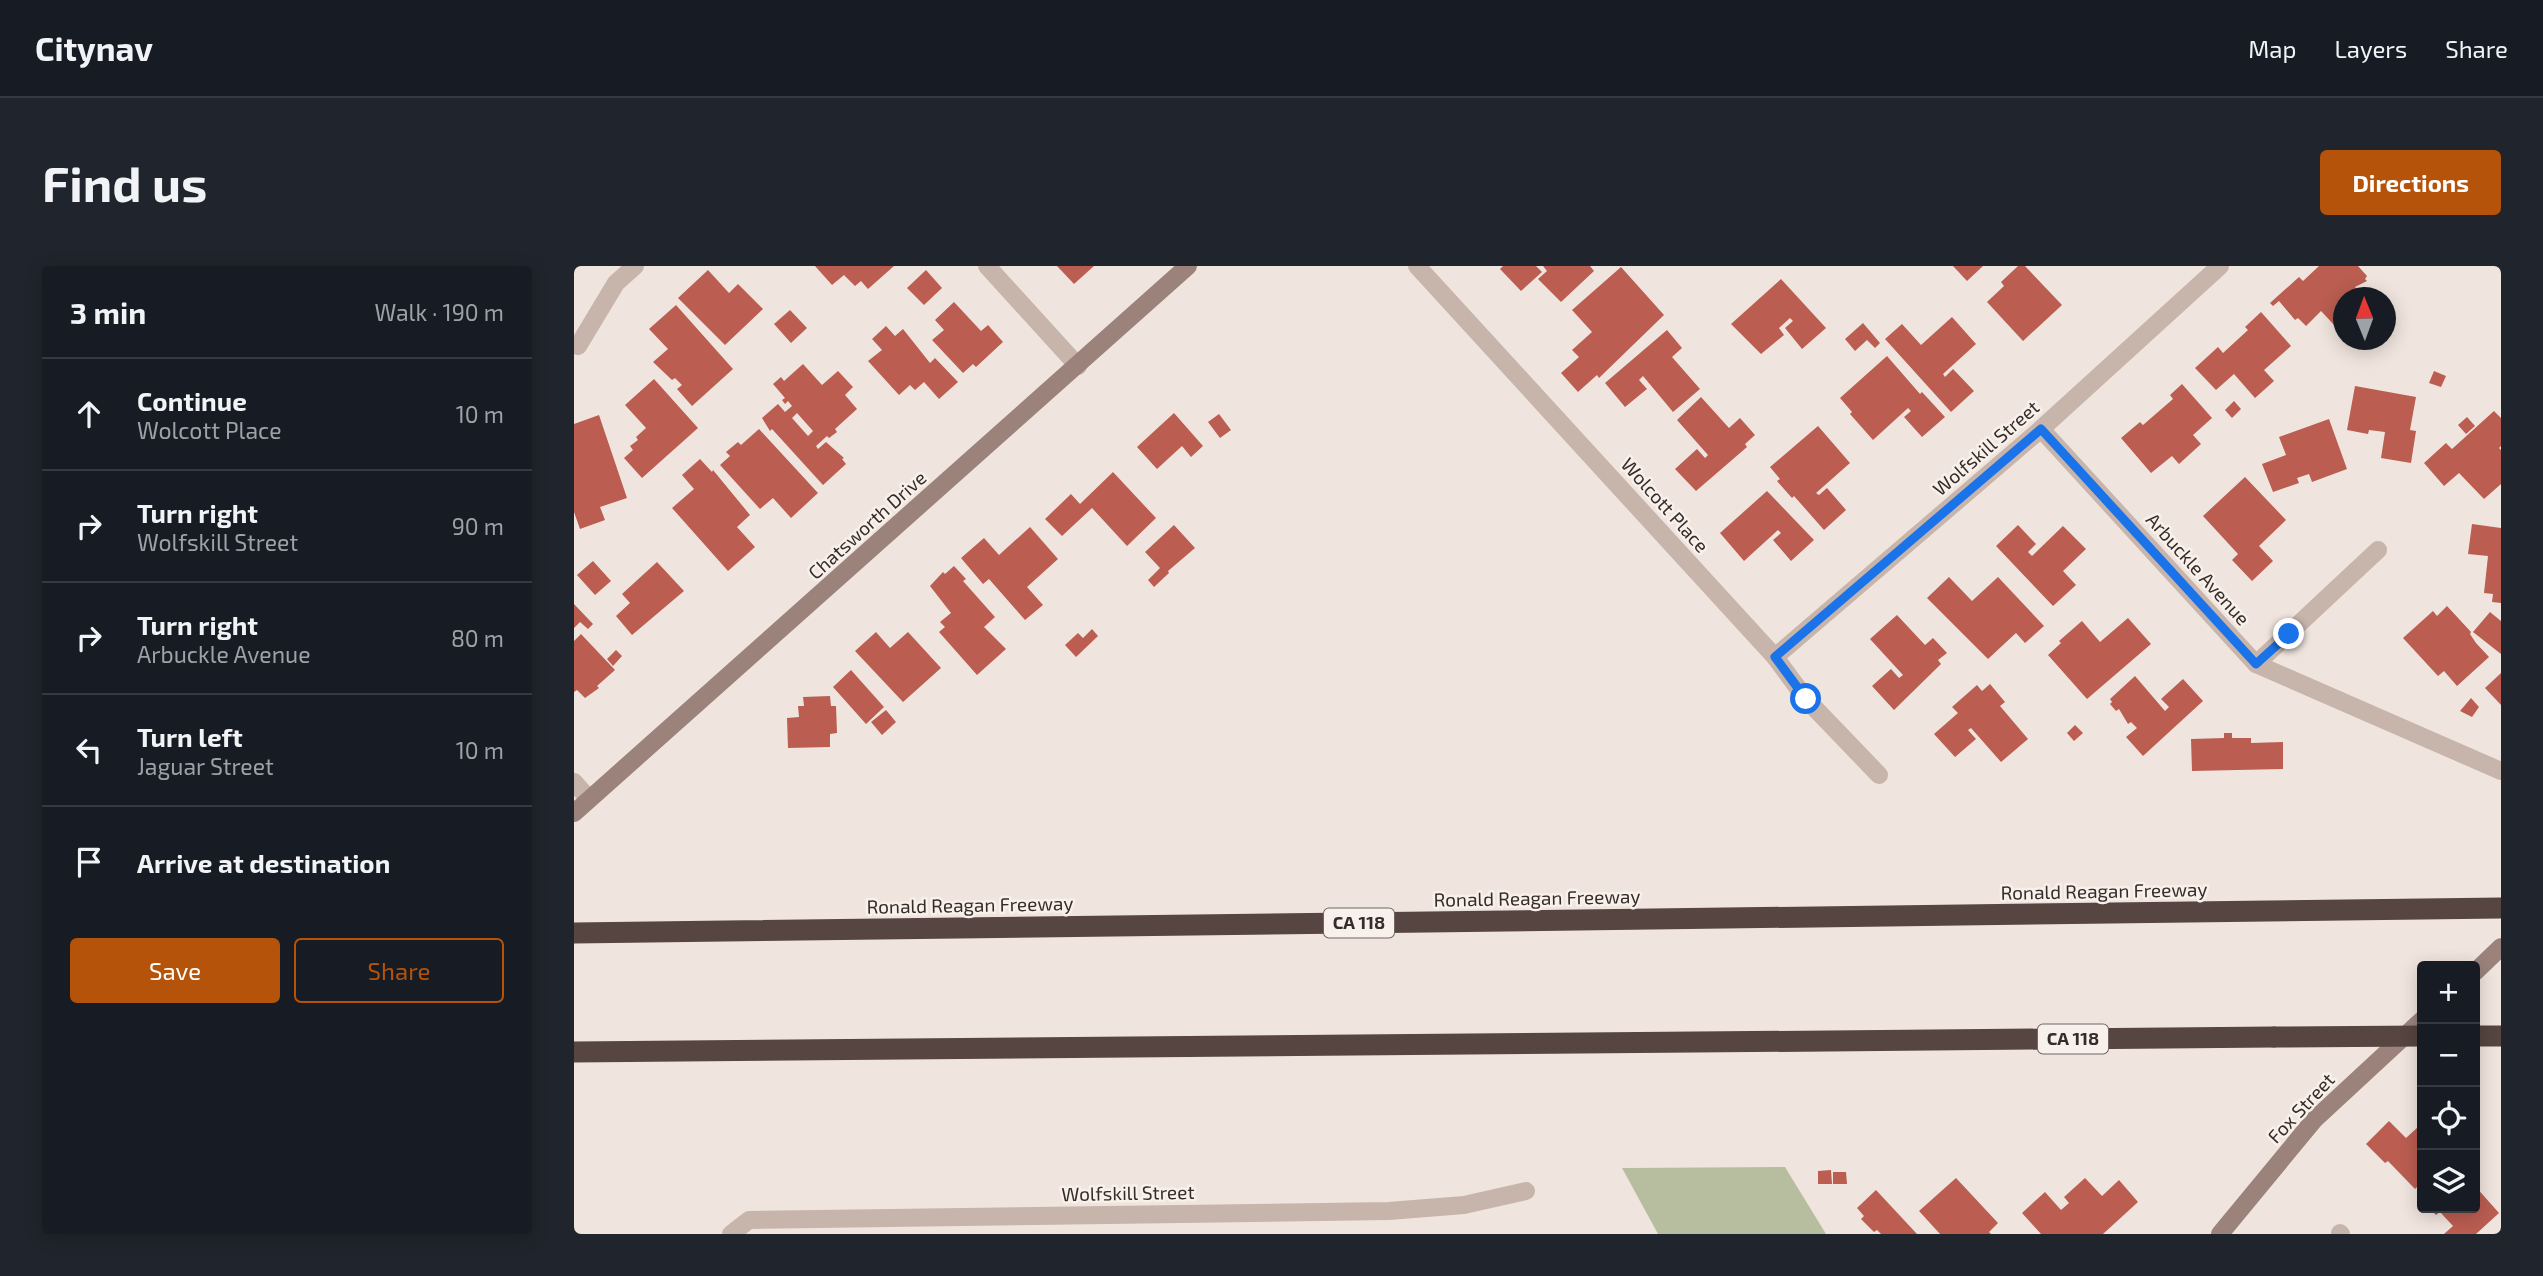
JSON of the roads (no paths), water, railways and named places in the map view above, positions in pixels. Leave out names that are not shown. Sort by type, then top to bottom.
[{"type":"highway","name":"Ronald Reagan Freeway","points":[[574,933],[2501,908]]},
{"type":"highway","name":"CA 118","points":[[574,1052],[2417,1036]]},
{"type":"highway","points":[[2480,1036],[2501,1036]]},
{"type":"main road","name":"Chatsworth Drive","points":[[574,813],[1188,266]]},
{"type":"main road","points":[[2480,967],[2501,947]]},
{"type":"main road","name":"Fox Street","points":[[2220,1234],[2314,1120],[2418,1024]]},
{"type":"street","points":[[578,346],[616,283],[635,266]]},
{"type":"street","points":[[987,266],[1077,366]]},
{"type":"street","name":"Wolcott Place","points":[[1417,266],[1775,657],[1806,699],[1879,775]]},
{"type":"street","name":"Wolfskill Street","points":[[1775,657],[2041,429],[2220,266]]},
{"type":"street","name":"Arbuckle Avenue","points":[[2041,429],[2256,664],[2501,771]]},
{"type":"street","points":[[2256,664],[2378,550]]},
{"type":"street","points":[[574,782],[589,799]]},
{"type":"street","name":"Wolfskill Street","points":[[732,1232],[749,1220],[1389,1211],[1464,1205],[1526,1191]]}]
